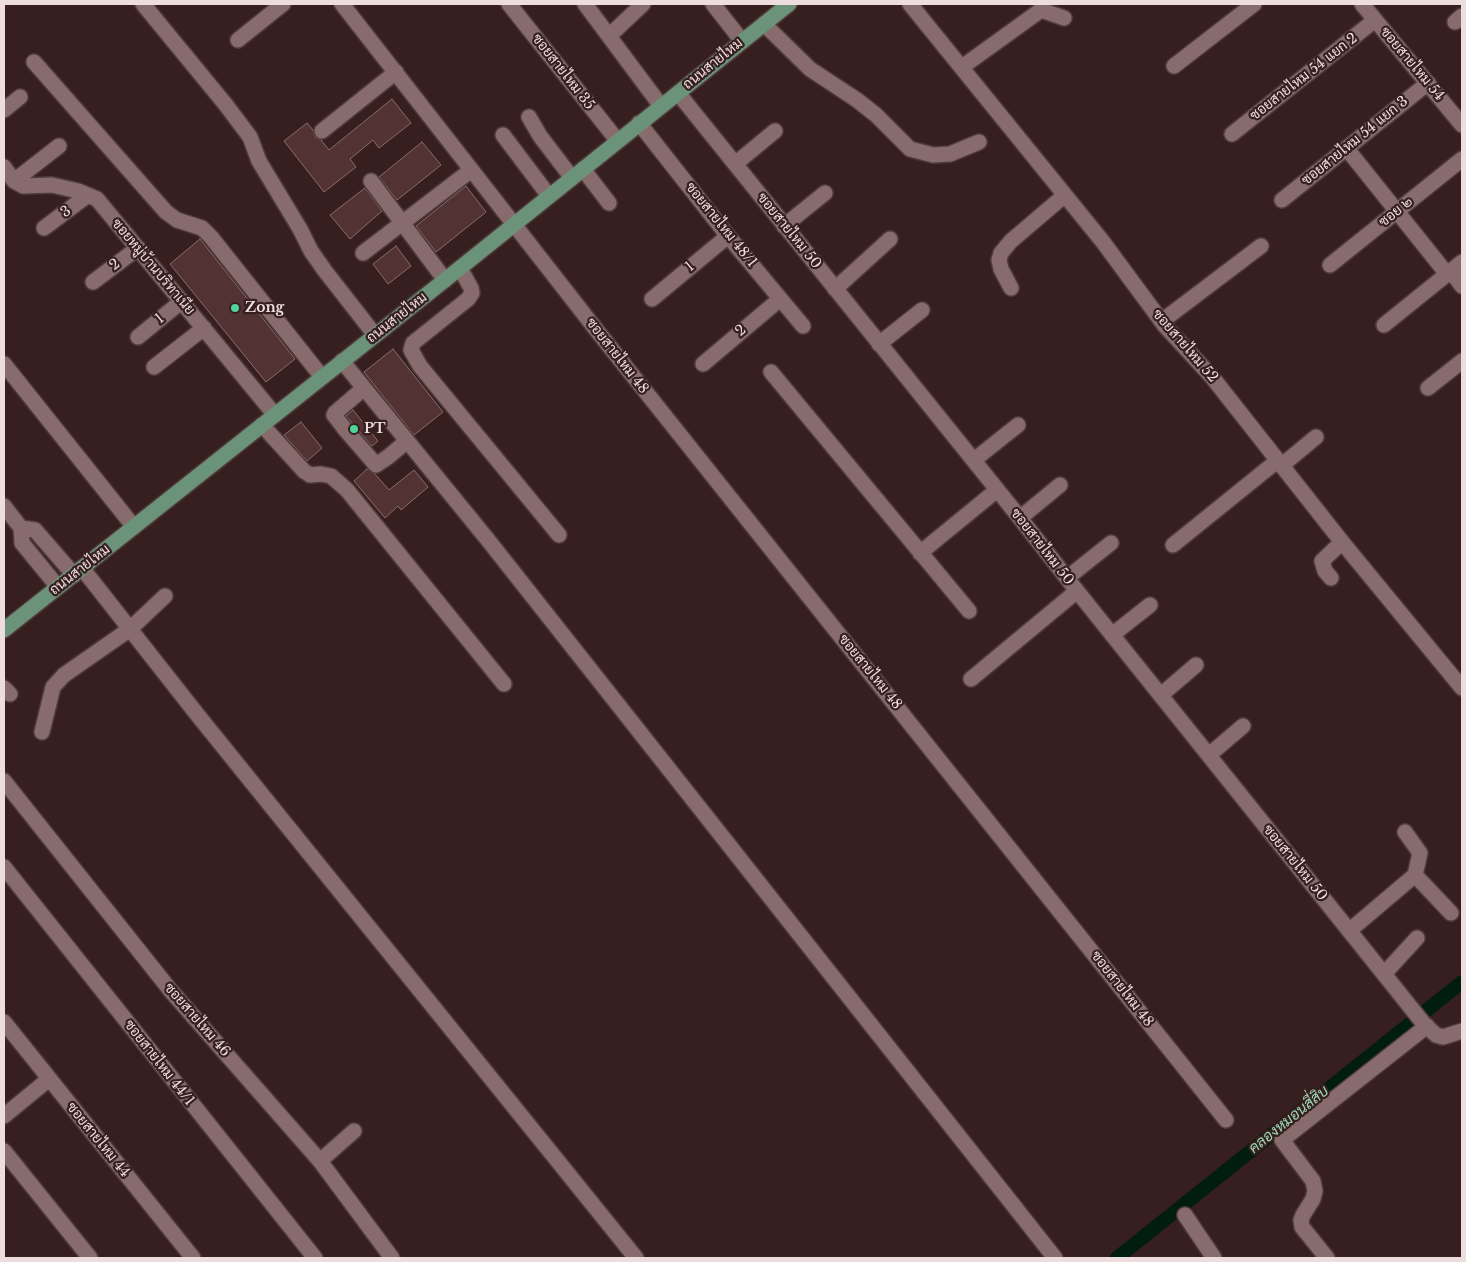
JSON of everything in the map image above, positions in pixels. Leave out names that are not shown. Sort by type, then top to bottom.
[{"type":"main road","name":"ถนนสายไหม","points":[[4,630],[578,174],[764,24],[782,6]]},
{"type":"street","points":[[143,4],[250,137],[259,161],[312,251],[325,271],[376,334]]},
{"type":"street","points":[[238,40],[283,4]]},
{"type":"street","name":"ซอยสายไหม 48","points":[[342,4],[513,225],[1226,1120]]},
{"type":"street","name":"ซอยสายไหม 35","points":[[509,4],[618,140]]},
{"type":"street","points":[[585,4],[661,106]]},
{"type":"street","points":[[608,36],[643,4]]},
{"type":"street","points":[[713,4],[742,41]]},
{"type":"street","name":"ซอยสายไหม 52","points":[[910,4],[1103,242],[1162,321],[1212,377],[1342,542],[1462,688]]},
{"type":"street","points":[[1174,66],[1254,4]]},
{"type":"street","name":"ซอยสายไหม 54","points":[[1362,4],[1462,125]]},
{"type":"street","points":[[962,67],[1039,7],[1064,18]]},
{"type":"street","name":"ซอยสายไหม 54 แยก 2","points":[[1232,134],[1375,20]]},
{"type":"street","points":[[764,24],[810,69],[876,115],[910,148],[933,155],[950,154],[979,142]]},
{"type":"street","points":[[34,62],[166,212],[177,220],[202,228],[211,237],[322,377]]},
{"type":"street","points":[[322,131],[396,72]]},
{"type":"street","name":"ซอยสายไหม 54 แยก 3","points":[[1282,200],[1428,82]]},
{"type":"street","name":"ซอยสายไหม 50","points":[[678,93],[1425,1025]]},
{"type":"street","points":[[4,110],[20,97]]},
{"type":"street","points":[[529,117],[540,136],[609,203]]},
{"type":"street","name":"ซอยสายไหม 48/1","points":[[639,123],[728,236],[804,326]]},
{"type":"street","points":[[734,164],[775,131]]},
{"type":"street","points":[[503,135],[549,196]]},
{"type":"street","points":[[4,167],[14,181],[59,146]]},
{"type":"street","points":[[1347,149],[1397,211],[1453,269],[1462,286]]},
{"type":"street","name":"ซอย ๒","points":[[1330,265],[1462,159]]},
{"type":"street","points":[[363,253],[470,170]]},
{"type":"street","name":"ซอยหมู่บ้านบริทาเนีย","points":[[14,181],[23,186],[52,186],[97,199],[275,415]]},
{"type":"street","points":[[371,182],[445,280]]},
{"type":"street","points":[[784,226],[825,193]]},
{"type":"street","name":"3","points":[[44,228],[88,195]]},
{"type":"street","points":[[1011,288],[1001,269],[999,260],[1001,253],[1011,241],[1064,195]]},
{"type":"street","name":"1","points":[[652,299],[728,236]]},
{"type":"street","points":[[835,289],[890,239]]},
{"type":"street","points":[[1162,321],[1261,246]]},
{"type":"street","name":"2","points":[[93,282],[138,248]]},
{"type":"street","points":[[460,268],[472,293],[468,299],[413,343],[411,350],[420,366],[559,535]]},
{"type":"street","points":[[1384,325],[1453,269]]},
{"type":"street","name":"2","points":[[702,364],[780,299]]},
{"type":"street","name":"1","points":[[138,336],[182,301]]},
{"type":"street","points":[[879,344],[922,310]]},
{"type":"street","points":[[154,367],[204,328]]},
{"type":"street","points":[[342,361],[488,540],[1055,1258]]},
{"type":"street","points":[[1428,388],[1462,361]]},
{"type":"street","points":[[4,364],[134,527]]},
{"type":"street","points":[[771,372],[969,611]]},
{"type":"street","points":[[364,388],[335,413],[334,415],[344,428],[376,465],[407,441]]},
{"type":"street","points":[[262,425],[304,471],[310,475],[321,474],[331,476],[347,490],[504,684]]},
{"type":"street","points":[[974,460],[1018,425]]},
{"type":"street","points":[[1173,545],[1279,463],[1316,437]]},
{"type":"street","points":[[1020,518],[1060,485]]},
{"type":"street","points":[[920,554],[997,490]]},
{"type":"street","points":[[4,506],[21,528],[22,542],[58,587]]},
{"type":"street","points":[[21,528],[35,530],[78,571],[130,629],[636,1258]]},
{"type":"street","points":[[1331,578],[1322,560],[1342,542]]},
{"type":"street","points":[[1067,578],[1111,543]]},
{"type":"street","points":[[971,679],[1077,592]]},
{"type":"street","points":[[42,732],[53,687],[64,675],[130,629],[166,596]]},
{"type":"street","points":[[1112,635],[1150,605]]},
{"type":"street","points":[[1161,695],[1196,665]]},
{"type":"street","points":[[1209,755],[1242,726]]},
{"type":"street","name":"ซอยสายไหม 46","points":[[4,781],[171,991],[320,1161],[392,1258]]},
{"type":"street","points":[[1349,930],[1415,875],[1420,853],[1405,832]]},
{"type":"street","name":"ซอยสายไหม 44/1","points":[[4,867],[315,1258]]},
{"type":"street","points":[[1415,875],[1451,913]]},
{"type":"street","points":[[1384,974],[1417,938]]},
{"type":"street","name":"ซอยสายไหม 44","points":[[4,1022],[193,1258]]},
{"type":"street","points":[[1327,1258],[1302,1227],[1302,1215],[1313,1199],[1315,1191],[1313,1181],[1282,1140],[1425,1025],[1436,1035],[1443,1037],[1462,1031]]},
{"type":"street","points":[[4,1116],[49,1078]]},
{"type":"street","points":[[320,1161],[354,1131]]},
{"type":"street","points":[[4,1151],[90,1258]]},
{"type":"street","points":[[1186,1215],[1214,1258]]},
{"type":"building","points":[[392,99],[411,123],[379,148],[373,140],[350,159],[356,167],[324,192],[284,141],[307,123],[313,130],[315,137],[321,140],[329,150]]},
{"type":"building","points":[[422,142],[441,165],[397,200],[379,177]]},
{"type":"building","points":[[466,186],[486,212],[436,252],[416,226]]},
{"type":"building","points":[[365,188],[382,211],[350,239],[330,215]]},
{"type":"building","points":[[200,239],[295,359],[266,382],[170,264]]},
{"type":"building","points":[[396,246],[411,266],[388,284],[373,264]]},
{"type":"building","points":[[393,349],[443,412],[414,435],[364,372]]},
{"type":"building","points":[[353,410],[378,441],[372,446],[346,416]]},
{"type":"building","points":[[301,422],[322,448],[307,461],[284,435]]},
{"type":"building","points":[[367,469],[375,474],[389,490],[414,470],[428,487],[401,510],[398,506],[385,518],[354,481]]},
{"type":"waterway","name":"คลองหมอนสี่สิบ","points":[[1117,1258],[1462,982]]},
{"type":"place","name":"Zong","points":[[235,308]]},
{"type":"place","name":"PT","points":[[354,429]]}]
